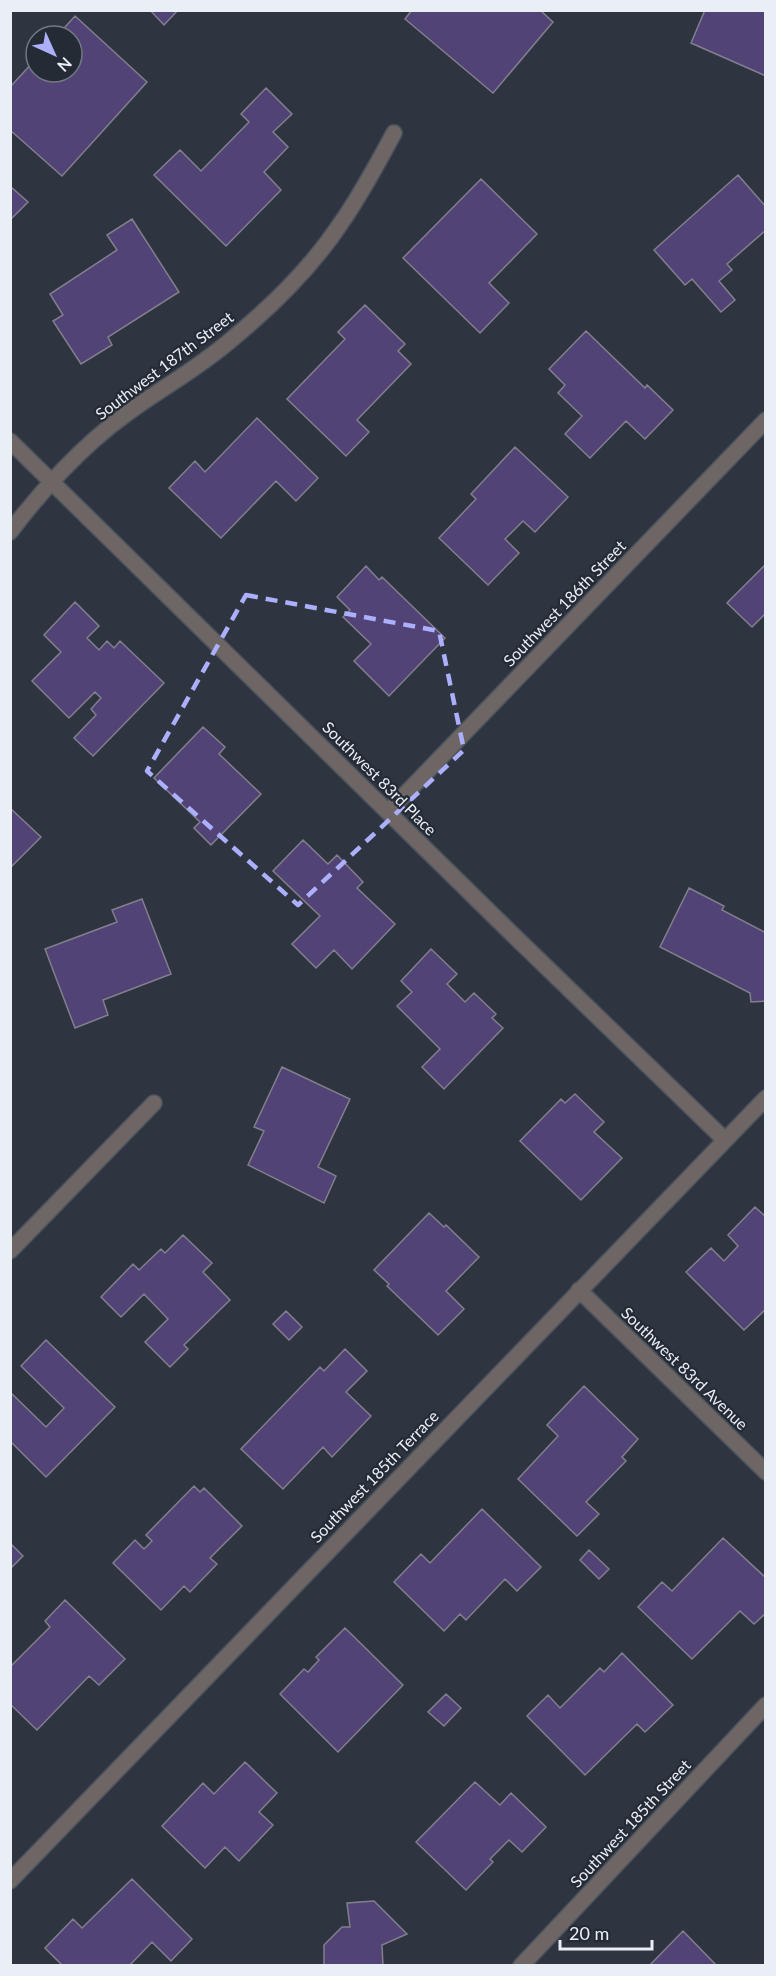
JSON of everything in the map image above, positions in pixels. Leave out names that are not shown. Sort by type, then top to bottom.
[{"type":"street","name":"Southwest 187th Street","points":[[10,532],[81,453],[123,416],[206,360],[234,338],[294,280],[340,225],[394,134]]},
{"type":"street","name":"Southwest 186th Street","points":[[389,811],[765,420]]},
{"type":"street","name":"Southwest 83rd Place","points":[[10,441],[725,1140]]},
{"type":"street","name":"Southwest 185th Terrace","points":[[10,1881],[765,1098]]},
{"type":"street","points":[[10,1251],[154,1103]]},
{"type":"street","name":"Southwest 83rd Avenue","points":[[579,1290],[765,1472]]},
{"type":"street","name":"Southwest 185th Street","points":[[521,1965],[765,1705]]},
{"type":"highlighted area","points":[[246,595],[439,631],[464,750],[298,905],[147,771]]},
{"type":"building","points":[[150,10],[178,10],[164,25]]},
{"type":"building","points":[[412,10],[540,10],[553,22],[493,93],[405,19]]},
{"type":"building","points":[[705,10],[766,10],[766,76],[691,43]]},
{"type":"building","points":[[75,16],[84,24],[68,24]]},
{"type":"building","points":[[84,24],[147,82],[62,176],[10,130],[10,87],[24,72],[24,84],[84,84]]},
{"type":"building","points":[[266,88],[292,114],[273,132],[288,147],[264,172],[281,190],[226,246],[154,175],[180,150],[201,171],[249,122],[241,114]]},
{"type":"building","points":[[738,175],[766,207],[766,230],[727,264],[732,270],[719,281],[735,300],[721,312],[692,279],[685,285],[654,250]]},
{"type":"building","points":[[481,179],[537,234],[489,283],[509,303],[480,333],[403,258]]},
{"type":"building","points":[[10,186],[28,202],[10,220]]},
{"type":"building","points":[[132,219],[179,292],[108,337],[112,345],[81,364],[53,321],[63,315],[50,294],[117,250],[107,235]]},
{"type":"building","points":[[365,305],[405,344],[398,351],[411,364],[357,420],[369,432],[346,456],[287,399],[345,339],[338,332]]},
{"type":"building","points":[[586,331],[645,388],[647,385],[673,410],[645,439],[626,421],[590,458],[565,434],[582,416],[558,393],[565,385],[549,369]]},
{"type":"building","points":[[257,418],[318,478],[296,501],[276,481],[221,538],[169,488],[195,461],[205,472]]},
{"type":"building","points":[[515,447],[568,497],[535,532],[523,521],[505,539],[519,553],[488,585],[439,538],[476,499],[471,494]]},
{"type":"building","points":[[766,564],[766,613],[752,627],[727,603]]},
{"type":"building","points":[[366,566],[379,580],[382,577],[445,638],[389,696],[354,661],[371,644],[343,617],[350,610],[337,597]]},
{"type":"building","points":[[75,602],[99,626],[87,638],[99,650],[107,641],[114,648],[120,641],[164,683],[93,756],[74,738],[96,715],[91,709],[101,698],[95,692],[69,718],[32,681],[61,652],[44,635]]},
{"type":"building","points":[[203,727],[225,747],[219,754],[261,794],[211,845],[194,828],[200,822],[154,778]]},
{"type":"building","points":[[10,808],[41,837],[10,868]]},
{"type":"building","points":[[303,840],[328,864],[337,855],[363,882],[357,888],[395,924],[352,969],[334,950],[316,968],[292,944],[320,916],[273,871]]},
{"type":"building","points":[[689,888],[724,906],[722,910],[766,933],[766,1001],[751,1002],[750,993],[660,947]]},
{"type":"building","points":[[142,899],[171,974],[103,1000],[108,1015],[75,1028],[45,949],[117,922],[112,910]]},
{"type":"building","points":[[431,949],[457,974],[447,984],[465,1002],[474,993],[496,1014],[492,1018],[503,1028],[444,1089],[422,1067],[440,1049],[397,1006],[412,992],[401,981]]},
{"type":"building","points":[[282,1067],[350,1099],[318,1167],[336,1176],[324,1203],[248,1165],[264,1131],[254,1127]]},
{"type":"building","points":[[575,1094],[604,1122],[594,1132],[622,1158],[581,1200],[520,1141],[561,1099],[565,1103]]},
{"type":"building","points":[[755,1207],[766,1217],[766,1309],[744,1330],[686,1272],[711,1248],[724,1261],[738,1246],[728,1235]]},
{"type":"building","points":[[429,1213],[444,1227],[446,1225],[479,1257],[446,1291],[464,1309],[438,1335],[387,1286],[389,1284],[374,1270]]},
{"type":"building","points":[[183,1235],[212,1263],[203,1272],[230,1300],[184,1345],[188,1349],[170,1367],[145,1342],[168,1319],[144,1294],[121,1317],[101,1297],[133,1264],[139,1270],[161,1249],[165,1253]]},
{"type":"building","points":[[286,1311],[302,1327],[289,1340],[273,1324]]},
{"type":"building","points":[[46,1340],[115,1407],[46,1477],[10,1441],[10,1392],[46,1427],[64,1408],[21,1366]]},
{"type":"building","points":[[345,1349],[367,1371],[346,1392],[371,1416],[332,1457],[323,1447],[283,1489],[241,1449],[320,1367],[324,1371]]},
{"type":"building","points":[[584,1386],[638,1439],[622,1457],[626,1461],[586,1502],[599,1514],[577,1536],[518,1479],[558,1436],[547,1425]]},
{"type":"building","points":[[194,1486],[200,1492],[204,1488],[242,1526],[210,1558],[217,1564],[190,1592],[184,1586],[161,1610],[113,1563],[135,1540],[144,1549],[152,1541],[146,1535]]},
{"type":"building","points":[[482,1509],[541,1567],[517,1591],[505,1579],[466,1620],[460,1614],[444,1631],[394,1582],[421,1554],[430,1563]]},
{"type":"building","points":[[723,1538],[766,1578],[766,1613],[754,1624],[740,1611],[692,1659],[638,1607],[662,1582],[672,1591]]},
{"type":"building","points":[[10,1543],[23,1556],[10,1569]]},
{"type":"building","points":[[589,1550],[609,1569],[599,1579],[580,1560]]},
{"type":"building","points":[[65,1600],[125,1659],[99,1685],[89,1676],[37,1730],[10,1704],[10,1667],[50,1627],[45,1621]]},
{"type":"building","points":[[345,1628],[403,1685],[338,1752],[280,1694],[304,1669],[308,1672],[319,1660],[316,1657]]},
{"type":"building","points":[[622,1653],[673,1705],[645,1732],[637,1724],[585,1775],[527,1716],[548,1695],[560,1708],[600,1668],[604,1672]]},
{"type":"building","points":[[446,1694],[461,1708],[444,1726],[428,1712]]},
{"type":"building","points":[[245,1762],[277,1793],[259,1812],[273,1825],[239,1861],[225,1847],[205,1868],[162,1826],[203,1783],[214,1794]]},
{"type":"building","points":[[475,1782],[500,1805],[511,1793],[546,1827],[522,1852],[509,1840],[490,1859],[493,1862],[466,1890],[416,1842]]},
{"type":"building","points":[[132,1879],[192,1939],[171,1961],[152,1942],[129,1966],[63,1966],[45,1948],[73,1919],[82,1928]]},
{"type":"building","points":[[374,1901],[407,1934],[382,1945],[383,1966],[324,1966],[324,1945],[342,1927],[350,1927],[347,1903]]},
{"type":"building","points":[[683,1931],[717,1966],[649,1966]]}]
